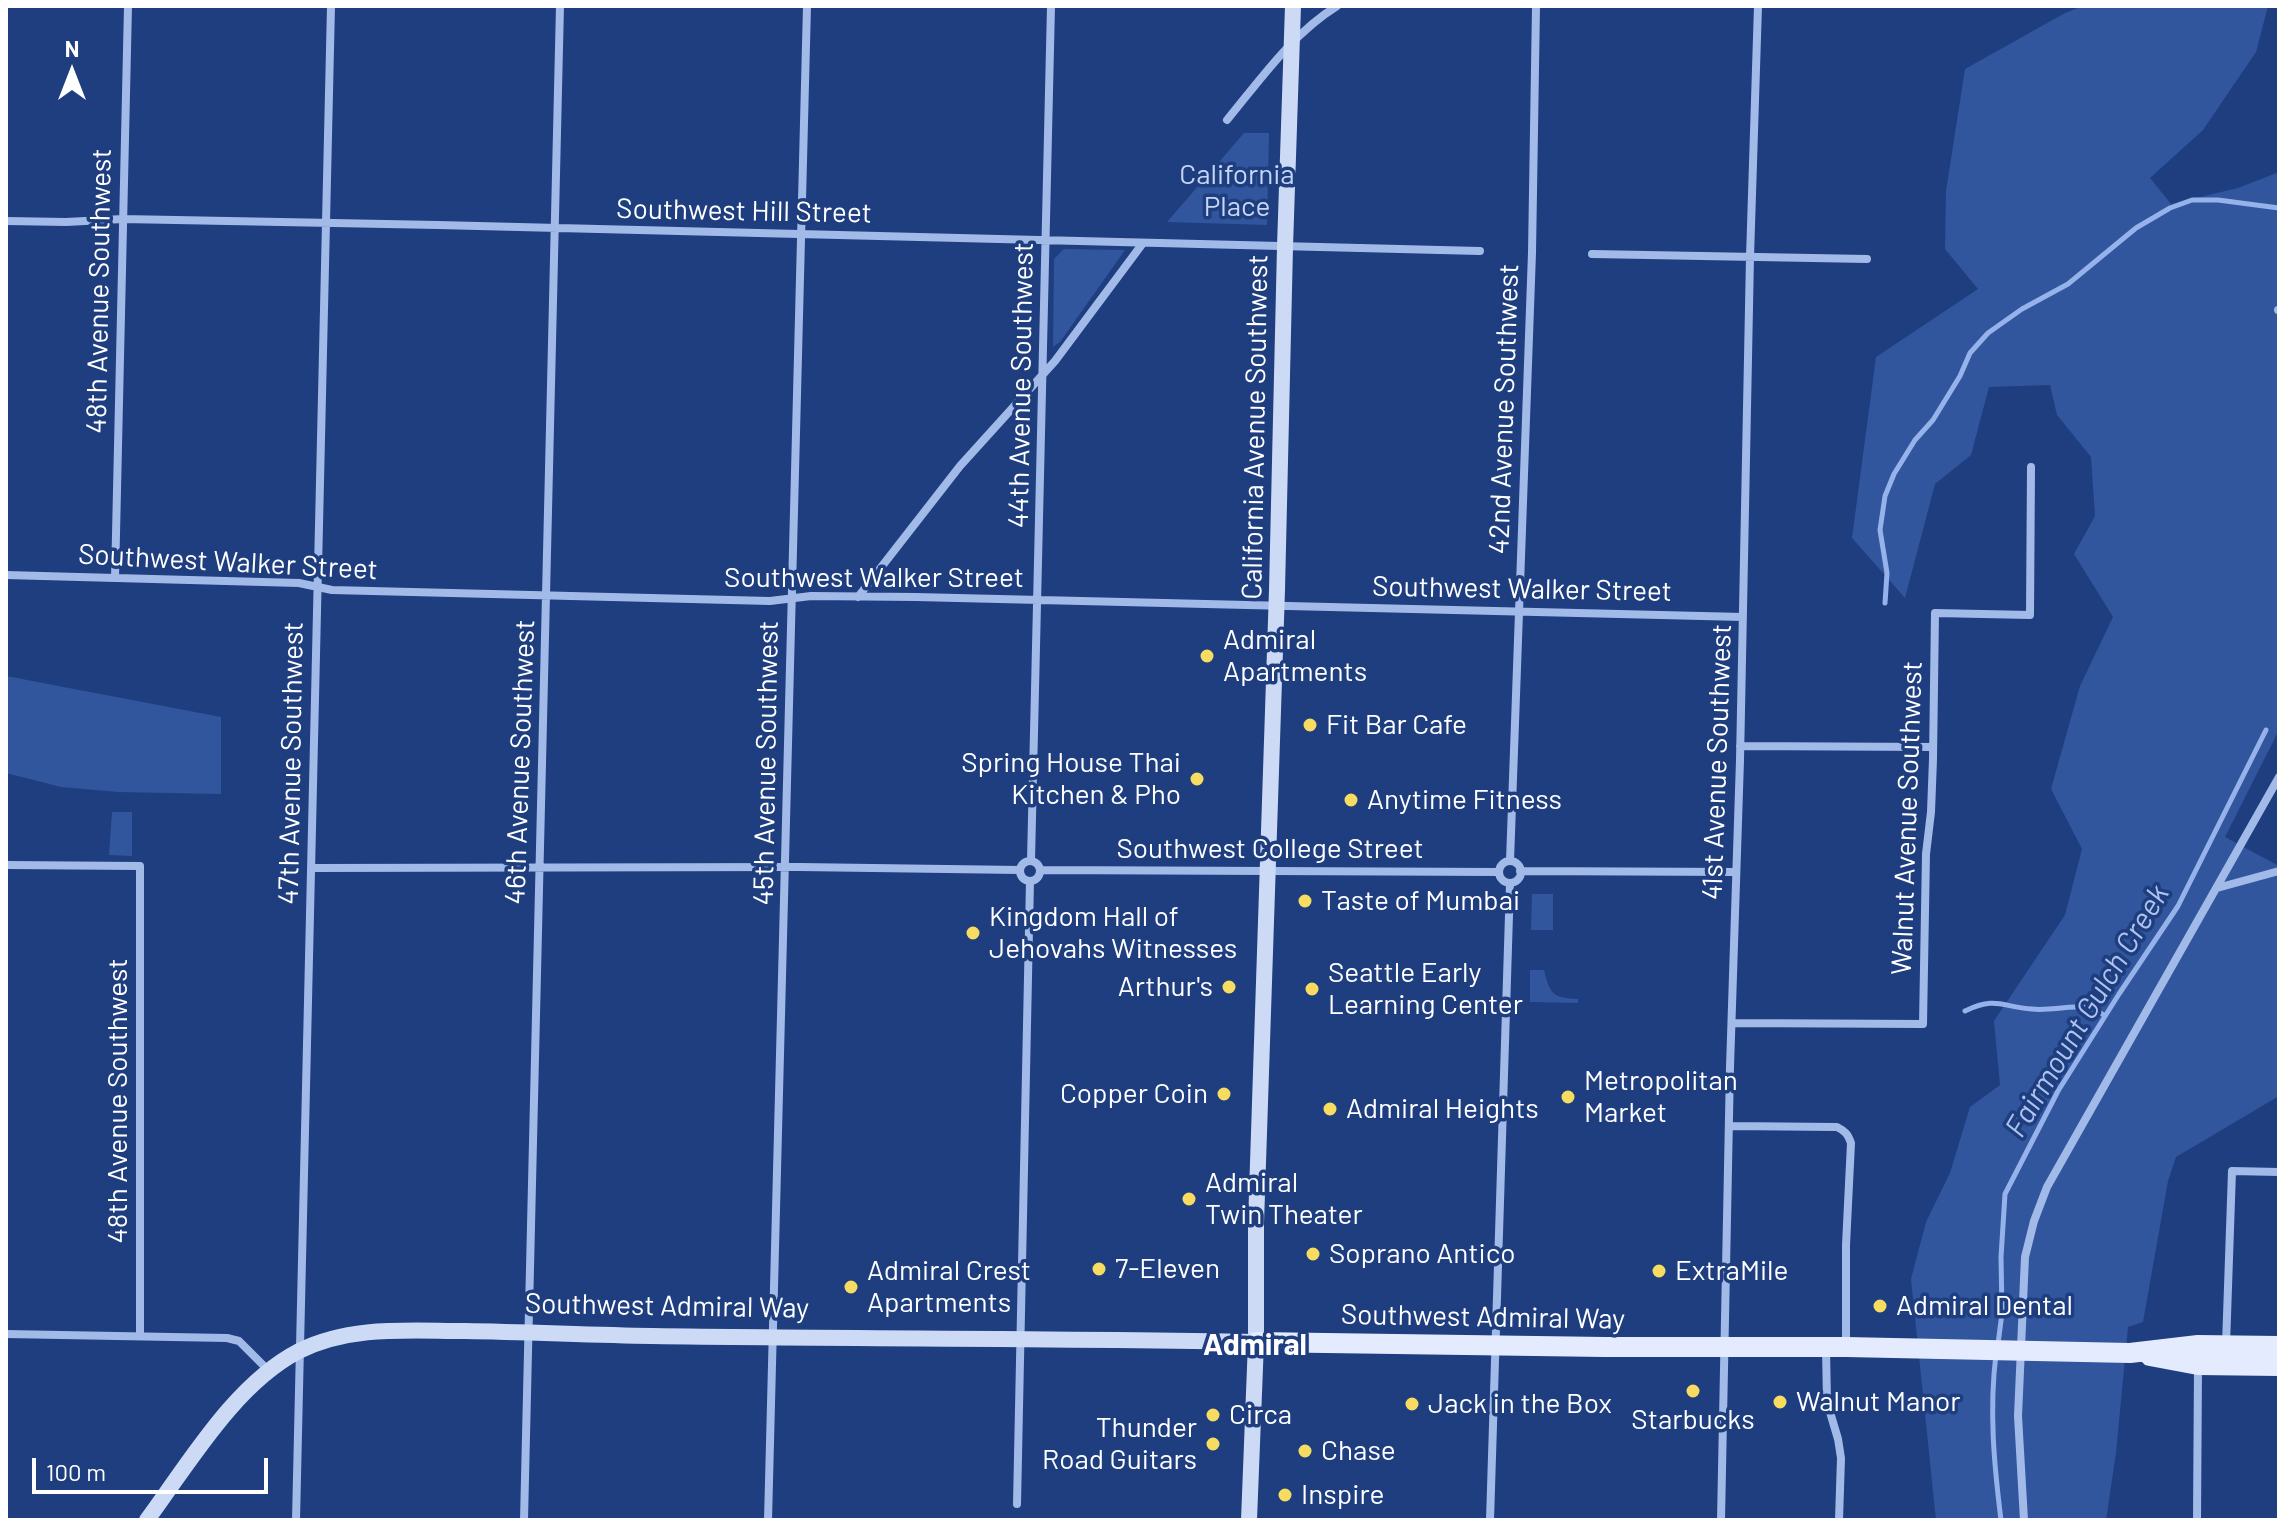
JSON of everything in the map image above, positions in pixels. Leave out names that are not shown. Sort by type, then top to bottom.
[{"type":"main road","name":"California Avenue Southwest","points":[[1249,1520],[1293,6]]},
{"type":"main road","name":"Southwest Admiral Way","points":[[147,1520],[225,1414],[268,1370],[299,1351],[346,1335],[367,1332],[1836,1347],[2198,1355],[2226,1355],[2279,1346]]},
{"type":"main road","name":"Southwest Admiral Way","points":[[2226,1355],[2279,1366]]},
{"type":"street","name":"48th Avenue Southwest","points":[[115,578],[128,6]]},
{"type":"street","name":"47th Avenue Southwest","points":[[296,1520],[331,6]]},
{"type":"street","name":"46th Avenue Southwest","points":[[524,1520],[560,6]]},
{"type":"street","name":"45th Avenue Southwest","points":[[768,1520],[807,6]]},
{"type":"street","name":"44th Avenue Southwest","points":[[1031,860],[1051,6]]},
{"type":"street","points":[[1227,120],[1293,41],[1337,6]]},
{"type":"street","name":"42nd Avenue Southwest","points":[[1510,861],[1532,253],[1536,6]]},
{"type":"street","name":"41st Avenue Southwest","points":[[1721,1520],[1758,6]]},
{"type":"street","name":"Southwest Hill Street","points":[[6,221],[123,219],[1480,251]]},
{"type":"street","points":[[858,597],[960,466],[1055,361],[1143,243]]},
{"type":"street","points":[[1592,254],[1867,259]]},
{"type":"street","name":"Walnut Avenue Southwest","points":[[1732,1023],[1923,1024],[1935,613],[2030,615],[2031,467]]},
{"type":"street","name":"Southwest Walker Street","points":[[6,575],[299,583],[332,590],[770,601],[811,596],[1743,617]]},
{"type":"street","points":[[1740,746],[1933,747]]},
{"type":"street","points":[[2024,1520],[2018,1416],[2025,1257],[2034,1221],[2047,1187],[2279,777]]},
{"type":"street","points":[[1031,860],[1037,862],[1041,870],[1038,878],[1030,881],[1023,878],[1020,870],[1024,863],[1031,860]]},
{"type":"street","points":[[1510,861],[1519,866],[1520,871],[1518,879],[1510,883],[1502,880],[1499,872],[1503,864],[1510,861]]},
{"type":"street","name":"48th Avenue Southwest","points":[[6,865],[140,866],[140,1336]]},
{"type":"street","points":[[311,868],[1020,870]]},
{"type":"street","name":"Southwest College Street","points":[[1041,870],[1499,872]]},
{"type":"street","points":[[1520,871],[1736,872]]},
{"type":"street","points":[[2217,888],[2279,871]]},
{"type":"street","points":[[1017,1504],[1030,881]]},
{"type":"street","points":[[1490,1520],[1510,883]]},
{"type":"street","points":[[1729,1126],[1837,1127],[1844,1130],[1851,1143],[1846,1245],[1827,1402],[1841,1458],[1839,1520]]},
{"type":"street","points":[[2226,1355],[2232,1171],[2279,1172]]},
{"type":"street","points":[[6,1334],[227,1338],[239,1341],[268,1370]]},
{"type":"street","points":[[2197,1520],[2198,1355]]},
{"type":"green space","points":[[2083,6],[2268,6],[2256,52],[2203,130],[2150,178],[2171,204],[2238,188],[2279,172],[2279,730],[2225,837],[2279,866],[2279,1096],[2176,1157],[2168,1181],[2143,1322],[2128,1327],[2106,1520],[1936,1520],[1911,1279],[1926,1222],[1950,1173],[1970,1107],[2000,1085],[1994,1021],[2065,915],[2082,849],[2051,789],[2080,686],[2113,617],[2074,554],[2095,516],[2091,457],[2057,415],[2050,385],[1989,387],[1971,455],[1935,484],[1905,598],[1852,538],[1876,357],[1978,289],[1945,249],[1946,191],[1965,69]]},
{"type":"green space","name":"California Place","points":[[1244,133],[1269,133],[1267,225],[1167,222]]},
{"type":"green space","name":"California Place","points":[[1064,249],[1125,250],[1060,342],[1053,347],[1054,259]]},
{"type":"green space","points":[[6,676],[221,717],[221,794],[118,792],[61,787],[6,773]]},
{"type":"green space","points":[[112,812],[132,812],[132,856],[109,855]]},
{"type":"green space","points":[[1532,894],[1553,894],[1553,930],[1531,930]]},
{"type":"green space","points":[[1530,970],[1544,970],[1554,994],[1578,999],[1578,1003],[1530,1002]]},
{"type":"waterway","points":[[1885,603],[1887,573],[1880,530],[1885,496],[1894,474],[1915,440],[1933,420],[1970,353],[1988,333],[2022,309],[2068,284],[2136,228],[2170,208],[2192,200],[2279,208]]},
{"type":"waterway","name":"Fairmount Gulch Creek","points":[[1998,1344],[2002,1313],[2001,1257],[2005,1194],[2058,1091],[2178,906],[2266,730]]},
{"type":"waterway","points":[[1965,1011],[1992,1003],[2041,1009],[2088,1008],[2105,1016]]},
{"type":"waterway","name":"Fairmount Gulch Creek","points":[[1996,1354],[1993,1437],[2001,1520]]},
{"type":"place","name":"Admiral Apartments","points":[[1207,656]]},
{"type":"place","name":"Fit Bar Cafe","points":[[1310,725]]},
{"type":"place","name":"Spring House Thai Kitchen & Pho","points":[[1197,779]]},
{"type":"place","name":"Anytime Fitness","points":[[1351,800]]},
{"type":"place","name":"Taste of Mumbai","points":[[1305,901]]},
{"type":"place","name":"Kingdom Hall of Jehovahs Witnesses","points":[[973,933]]},
{"type":"place","name":"Arthur's","points":[[1229,987]]},
{"type":"place","name":"Seattle Early Learning Center","points":[[1312,989]]},
{"type":"place","name":"Copper Coin","points":[[1224,1094]]},
{"type":"place","name":"Metropolitan Market","points":[[1568,1097]]},
{"type":"place","name":"Admiral Heights","points":[[1330,1109]]},
{"type":"place","name":"Admiral Twin Theater","points":[[1189,1199]]},
{"type":"place","name":"Soprano Antico","points":[[1313,1254]]},
{"type":"place","name":"7-Eleven","points":[[1099,1269]]},
{"type":"place","name":"ExtraMile","points":[[1659,1271]]},
{"type":"place","name":"Admiral Crest Apartments","points":[[851,1287]]},
{"type":"place","name":"Admiral Dental","points":[[1880,1306]]},
{"type":"place","name":"Starbucks","points":[[1693,1391]]},
{"type":"place","name":"Walnut Manor","points":[[1780,1402]]},
{"type":"place","name":"Jack in the Box","points":[[1412,1404]]},
{"type":"place","name":"Circa","points":[[1213,1415]]},
{"type":"place","name":"Thunder Road Guitars","points":[[1213,1444]]},
{"type":"place","name":"Chase","points":[[1305,1451]]},
{"type":"place","name":"Inspire","points":[[1285,1495]]},
{"type":"district","name":"Admiral","points":[[1255,1345]]}]
